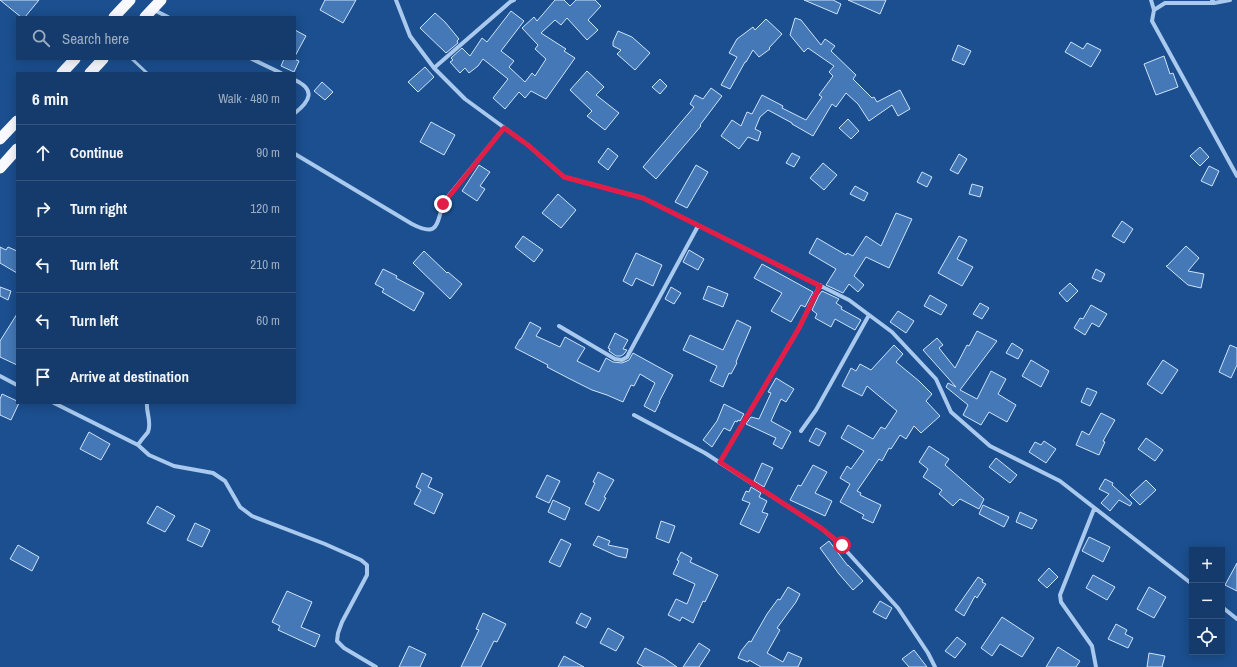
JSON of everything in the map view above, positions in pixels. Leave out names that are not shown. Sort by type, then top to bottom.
[{"type":"highway","points":[[115,16],[130,0]]},
{"type":"highway","points":[[148,13],[161,0]]},
{"type":"highway","points":[[63,72],[74,60]]},
{"type":"highway","points":[[91,72],[102,60]]},
{"type":"highway","points":[[0,139],[16,122]]},
{"type":"highway","points":[[0,168],[15,155]]},
{"type":"street","points":[[396,0],[410,36],[434,68],[465,99],[528,145],[564,177],[643,198],[849,300],[892,332],[936,378],[951,412],[990,446],[1060,481],[1191,583]]},
{"type":"street","points":[[434,68],[514,0]]},
{"type":"street","points":[[1151,0],[1154,10],[1152,21],[1237,176]]},
{"type":"street","points":[[1154,10],[1165,3],[1213,2],[1230,0]]},
{"type":"street","points":[[148,13],[163,16]]},
{"type":"street","points":[[254,60],[279,72]]},
{"type":"street","points":[[296,81],[308,90],[309,94],[307,102],[296,112]]},
{"type":"street","points":[[296,155],[412,224],[423,230],[432,229],[439,222],[440,212],[446,199],[504,128]]},
{"type":"street","points":[[559,326],[615,359],[622,360],[627,357],[698,226]]},
{"type":"street","points":[[720,462],[799,328],[820,286]]},
{"type":"street","points":[[801,432],[816,410],[869,315]]},
{"type":"street","points":[[0,376],[16,384]]},
{"type":"street","points":[[56,404],[138,445],[149,455],[174,466],[213,473],[226,481],[240,507],[252,516],[325,544],[360,560],[367,565],[367,575],[342,622],[337,641],[344,648],[376,667]]},
{"type":"street","points":[[138,445],[148,431],[150,422],[146,408],[147,404]]},
{"type":"street","points":[[634,416],[678,438],[720,462],[821,528],[842,545],[898,608],[928,653],[935,667]]},
{"type":"street","points":[[1094,509],[1060,595],[1061,602],[1092,646],[1096,667]]},
{"type":"street","points":[[1225,609],[1237,619]]},
{"type":"lane","points":[[133,60],[147,72]]},
{"type":"building","points":[[0,0],[39,0],[26,16],[20,16]]},
{"type":"building","points":[[325,0],[356,0],[343,23],[320,10]]},
{"type":"building","points":[[555,0],[564,0],[570,6],[576,0],[595,0],[601,6],[588,20],[598,30],[587,40],[567,18],[561,25],[555,20],[541,33],[566,49],[564,51],[575,58],[546,99],[531,91],[525,98],[519,92],[505,109],[493,98],[508,79],[483,59],[478,66],[469,73],[465,68],[460,73],[450,62],[453,60],[451,58],[462,48],[470,56],[482,38],[487,42],[511,11],[524,21],[501,51],[514,61],[509,67],[525,82],[532,73],[535,76],[546,59],[535,49],[538,45],[522,28],[534,17],[537,21]]},
{"type":"building","points":[[804,0],[833,0],[841,4],[837,14]]},
{"type":"building","points":[[848,0],[886,0],[880,14]]},
{"type":"building","points":[[435,13],[445,22],[459,39],[457,41],[458,43],[446,53],[420,28]]},
{"type":"building","points":[[795,18],[801,20],[821,45],[825,39],[835,46],[831,51],[856,75],[853,79],[872,98],[874,97],[877,102],[900,90],[910,109],[898,116],[892,105],[869,121],[858,104],[846,93],[836,107],[832,104],[813,136],[768,110],[760,117],[755,129],[761,132],[758,141],[748,137],[739,149],[721,136],[732,120],[741,126],[747,112],[752,114],[762,95],[783,106],[782,108],[806,120],[822,97],[819,95],[833,76],[829,72],[834,66],[808,48],[804,52],[790,35]]},
{"type":"building","points":[[766,19],[782,34],[769,48],[770,49],[759,57],[753,50],[730,89],[721,85],[737,57],[729,53],[737,39],[753,27],[755,30]]},
{"type":"building","points":[[296,31],[306,36],[296,54]]},
{"type":"building","points":[[618,31],[632,37],[650,53],[635,70],[617,54],[621,50],[613,46],[613,42]]},
{"type":"building","points":[[1071,42],[1083,49],[1087,43],[1101,50],[1091,67],[1065,52]]},
{"type":"building","points":[[958,45],[971,51],[964,65],[952,60]]},
{"type":"building","points":[[1164,56],[1170,74],[1173,73],[1178,87],[1156,95],[1144,64]]},
{"type":"building","points":[[284,60],[299,61],[294,72],[281,66]]},
{"type":"building","points":[[425,67],[434,77],[418,92],[408,82]]},
{"type":"building","points":[[587,71],[604,87],[596,95],[619,113],[605,130],[587,116],[592,111],[570,90]]},
{"type":"building","points":[[660,79],[667,86],[660,94],[652,87]]},
{"type":"building","points":[[322,82],[333,92],[325,100],[314,91]]},
{"type":"building","points":[[711,88],[722,96],[700,125],[701,126],[656,179],[643,167],[694,107],[690,104],[695,95],[703,99]]},
{"type":"building","points":[[848,119],[859,131],[851,139],[839,128]]},
{"type":"building","points":[[431,122],[455,135],[444,155],[420,142]]},
{"type":"building","points":[[1200,147],[1209,157],[1200,166],[1190,156]]},
{"type":"building","points":[[608,148],[618,156],[608,170],[598,162]]},
{"type":"building","points":[[792,153],[800,157],[794,167],[786,163]]},
{"type":"building","points":[[959,154],[967,159],[958,174],[950,170]]},
{"type":"building","points":[[823,163],[837,175],[824,190],[810,178]]},
{"type":"building","points":[[479,165],[490,172],[480,186],[485,189],[477,201],[462,191]]},
{"type":"building","points":[[696,165],[708,172],[687,208],[675,202]]},
{"type":"building","points":[[1209,166],[1219,171],[1212,186],[1201,181]]},
{"type":"building","points":[[922,172],[932,177],[927,187],[917,182]]},
{"type":"building","points":[[972,184],[983,187],[980,197],[969,194]]},
{"type":"building","points":[[855,186],[868,193],[864,201],[850,194]]},
{"type":"building","points":[[558,194],[576,210],[561,228],[542,213]]},
{"type":"building","points":[[896,213],[912,219],[889,268],[866,257],[854,276],[864,285],[858,292],[849,284],[843,293],[826,285],[836,269],[809,253],[817,238],[846,255],[847,253],[853,256],[866,236],[881,246]]},
{"type":"building","points":[[1122,221],[1133,229],[1124,243],[1112,236]]},
{"type":"building","points":[[523,236],[543,250],[534,262],[515,247]]},
{"type":"building","points":[[959,236],[967,240],[957,259],[973,267],[962,286],[938,273]]},
{"type":"building","points":[[1186,246],[1199,258],[1188,271],[1204,274],[1201,288],[1188,285],[1166,266]]},
{"type":"building","points":[[0,247],[6,250],[8,247],[16,251],[16,272],[0,263]]},
{"type":"building","points":[[689,250],[704,259],[698,270],[683,262]]},
{"type":"building","points":[[424,251],[447,273],[448,272],[462,284],[450,299],[413,263]]},
{"type":"building","points":[[636,253],[662,265],[653,286],[636,278],[632,286],[623,281]]},
{"type":"building","points":[[762,264],[813,292],[805,307],[801,305],[791,322],[771,311],[782,293],[754,278]]},
{"type":"building","points":[[383,269],[424,293],[414,311],[382,292],[384,289],[375,284]]},
{"type":"building","points":[[1096,269],[1105,274],[1101,282],[1092,278]]},
{"type":"building","points":[[1070,283],[1078,291],[1067,302],[1059,293]]},
{"type":"building","points":[[708,286],[728,294],[723,307],[703,299]]},
{"type":"building","points":[[0,287],[11,291],[8,300],[0,296]]},
{"type":"building","points":[[671,287],[681,293],[674,304],[665,299]]},
{"type":"building","points":[[822,291],[839,299],[836,303],[842,307],[841,309],[861,320],[855,330],[835,319],[831,327],[815,318],[817,314],[812,310]]},
{"type":"building","points":[[930,295],[947,305],[941,315],[924,306]]},
{"type":"building","points":[[980,303],[989,308],[982,319],[973,314]]},
{"type":"building","points":[[1091,305],[1107,314],[1099,327],[1092,323],[1085,335],[1074,328],[1080,318],[1083,319]]},
{"type":"building","points":[[898,311],[914,321],[906,333],[890,322]]},
{"type":"building","points":[[16,316],[16,365],[0,357],[0,341]]},
{"type":"building","points":[[737,320],[751,327],[736,362],[737,363],[731,374],[729,373],[723,387],[710,381],[717,366],[683,350],[690,335],[723,350]]},
{"type":"building","points":[[530,322],[541,328],[536,336],[560,347],[565,337],[585,348],[577,361],[599,372],[606,358],[613,362],[622,363],[629,360],[633,353],[673,375],[655,412],[644,406],[655,383],[640,374],[634,386],[631,385],[623,402],[592,390],[570,379],[547,367],[548,365],[515,348]]},
{"type":"building","points":[[977,331],[997,341],[960,390],[977,399],[991,371],[1006,379],[998,394],[1016,405],[1007,422],[989,412],[981,425],[963,415],[968,405],[946,387],[948,383],[956,387],[923,350],[937,338],[943,345],[939,348],[955,368],[967,345],[969,346]]},
{"type":"building","points":[[615,333],[628,340],[623,349],[627,350],[621,356],[616,356],[609,351],[610,349],[608,348]]},
{"type":"building","points":[[1012,343],[1023,350],[1018,359],[1006,353]]},
{"type":"building","points":[[894,345],[903,354],[896,362],[932,394],[926,401],[940,416],[921,433],[914,426],[906,439],[900,435],[891,449],[889,448],[882,461],[879,459],[857,491],[861,493],[860,495],[881,505],[873,523],[862,518],[864,515],[840,502],[850,484],[840,478],[847,466],[851,469],[864,451],[841,438],[848,425],[873,439],[881,427],[885,429],[897,411],[867,386],[862,396],[842,386],[851,368],[856,371],[860,364],[871,370]]},
{"type":"building","points":[[1230,345],[1237,348],[1237,365],[1231,378],[1219,372]]},
{"type":"building","points":[[1031,360],[1049,371],[1041,387],[1022,376]]},
{"type":"building","points":[[1163,360],[1178,370],[1162,394],[1147,384]]},
{"type":"building","points":[[776,378],[794,389],[786,402],[781,399],[771,421],[791,432],[782,449],[773,444],[776,438],[746,424],[751,417],[759,419],[771,393],[768,392]]},
{"type":"building","points":[[1087,388],[1097,392],[1090,406],[1081,402]]},
{"type":"building","points":[[2,394],[16,401],[16,404],[19,404],[11,420],[0,415],[0,399]]},
{"type":"building","points":[[724,404],[744,414],[740,421],[735,421],[730,431],[724,428],[712,447],[703,440],[717,421]]},
{"type":"building","points":[[1101,413],[1115,420],[1103,441],[1105,442],[1099,455],[1076,445],[1082,431],[1089,435]]},
{"type":"building","points":[[816,428],[826,433],[819,446],[809,441]]},
{"type":"building","points":[[89,432],[110,444],[101,460],[80,449]]},
{"type":"building","points":[[1146,438],[1163,450],[1155,461],[1138,449]]},
{"type":"building","points":[[1044,441],[1056,449],[1046,463],[1029,452],[1035,442],[1041,445]]},
{"type":"building","points":[[929,446],[949,459],[945,465],[984,499],[979,509],[960,499],[953,506],[939,494],[942,490],[923,477],[928,469],[919,462]]},
{"type":"building","points":[[996,458],[1017,475],[1010,483],[989,467]]},
{"type":"building","points":[[762,463],[773,468],[764,487],[754,481]]},
{"type":"building","points":[[813,465],[827,472],[815,493],[832,501],[825,516],[790,500],[798,485],[801,486]]},
{"type":"building","points":[[598,472],[614,480],[604,497],[606,498],[599,511],[585,504],[595,483],[593,482]]},
{"type":"building","points":[[422,473],[432,478],[428,487],[443,494],[434,514],[414,504],[421,490],[416,487]]},
{"type":"building","points":[[547,475],[560,481],[549,503],[536,497]]},
{"type":"building","points":[[1105,479],[1113,483],[1112,485],[1132,503],[1130,506],[1119,500],[1110,511],[1101,503],[1109,494],[1099,489]]},
{"type":"building","points":[[1146,480],[1156,490],[1140,505],[1130,495]]},
{"type":"building","points":[[751,487],[761,493],[759,497],[767,501],[762,512],[768,514],[759,533],[740,524],[750,503],[742,500],[746,491],[749,492]]},
{"type":"building","points":[[553,500],[570,508],[565,520],[548,512]]},
{"type":"building","points":[[983,505],[1009,517],[1004,527],[979,514]]},
{"type":"building","points":[[157,506],[175,516],[165,532],[147,523]]},
{"type":"building","points":[[1020,512],[1037,520],[1032,529],[1016,522]]},
{"type":"building","points":[[661,521],[675,526],[669,543],[656,538]]},
{"type":"building","points":[[195,523],[210,530],[202,547],[187,540]]},
{"type":"building","points":[[598,536],[610,541],[608,545],[628,549],[626,558],[617,556],[593,545]]},
{"type":"building","points":[[1089,537],[1110,547],[1103,562],[1082,551]]},
{"type":"building","points":[[561,539],[571,544],[560,567],[549,562]]},
{"type":"building","points":[[829,541],[848,566],[863,581],[853,590],[820,548]]},
{"type":"building","points":[[18,545],[39,557],[32,571],[10,559]]},
{"type":"building","points":[[681,552],[692,558],[690,562],[718,575],[705,602],[703,601],[693,623],[682,617],[680,621],[668,615],[676,599],[687,604],[695,584],[673,574]]},
{"type":"building","points":[[1237,563],[1237,591],[1225,585]]},
{"type":"building","points":[[1049,568],[1058,577],[1047,588],[1038,580]]},
{"type":"building","points":[[1093,575],[1115,587],[1107,600],[1086,588]]},
{"type":"building","points":[[978,577],[986,584],[977,598],[975,596],[964,616],[955,610]]},
{"type":"building","points":[[788,587],[800,594],[777,628],[780,630],[767,653],[783,662],[788,652],[802,658],[798,667],[761,667],[749,660],[748,662],[738,658],[741,651],[749,641],[751,642],[767,614],[778,599],[780,600]]},
{"type":"building","points":[[1149,587],[1166,597],[1154,618],[1137,609]]},
{"type":"building","points":[[287,591],[312,602],[301,627],[320,635],[315,647],[278,630],[280,626],[272,622]]},
{"type":"building","points":[[880,601],[892,608],[886,619],[873,612]]},
{"type":"building","points":[[483,613],[506,624],[497,642],[494,641],[481,667],[461,667],[479,630],[476,629]]},
{"type":"building","points":[[581,613],[591,618],[586,628],[576,623]]},
{"type":"building","points":[[1002,617],[1034,638],[1022,657],[1000,644],[992,656],[981,648]]},
{"type":"building","points":[[1116,624],[1127,630],[1125,634],[1133,638],[1128,648],[1108,639]]},
{"type":"building","points":[[608,628],[624,637],[616,651],[600,643]]},
{"type":"building","points":[[957,637],[966,644],[955,658],[945,651]]},
{"type":"building","points":[[699,643],[710,650],[699,667],[683,667]]},
{"type":"building","points":[[409,646],[426,654],[420,667],[399,667]]},
{"type":"building","points":[[1058,647],[1080,661],[1076,667],[1046,667]]},
{"type":"building","points":[[645,648],[677,667],[644,667],[637,663]]},
{"type":"building","points":[[914,650],[927,667],[909,667],[902,659]]},
{"type":"building","points":[[1149,653],[1165,656],[1162,667],[1147,667]]},
{"type":"building","points":[[564,656],[584,667],[558,667]]},
{"type":"route","points":[[443,204],[504,128],[528,145],[564,177],[643,198],[820,286],[799,328],[720,462],[821,528],[842,545]]}]
